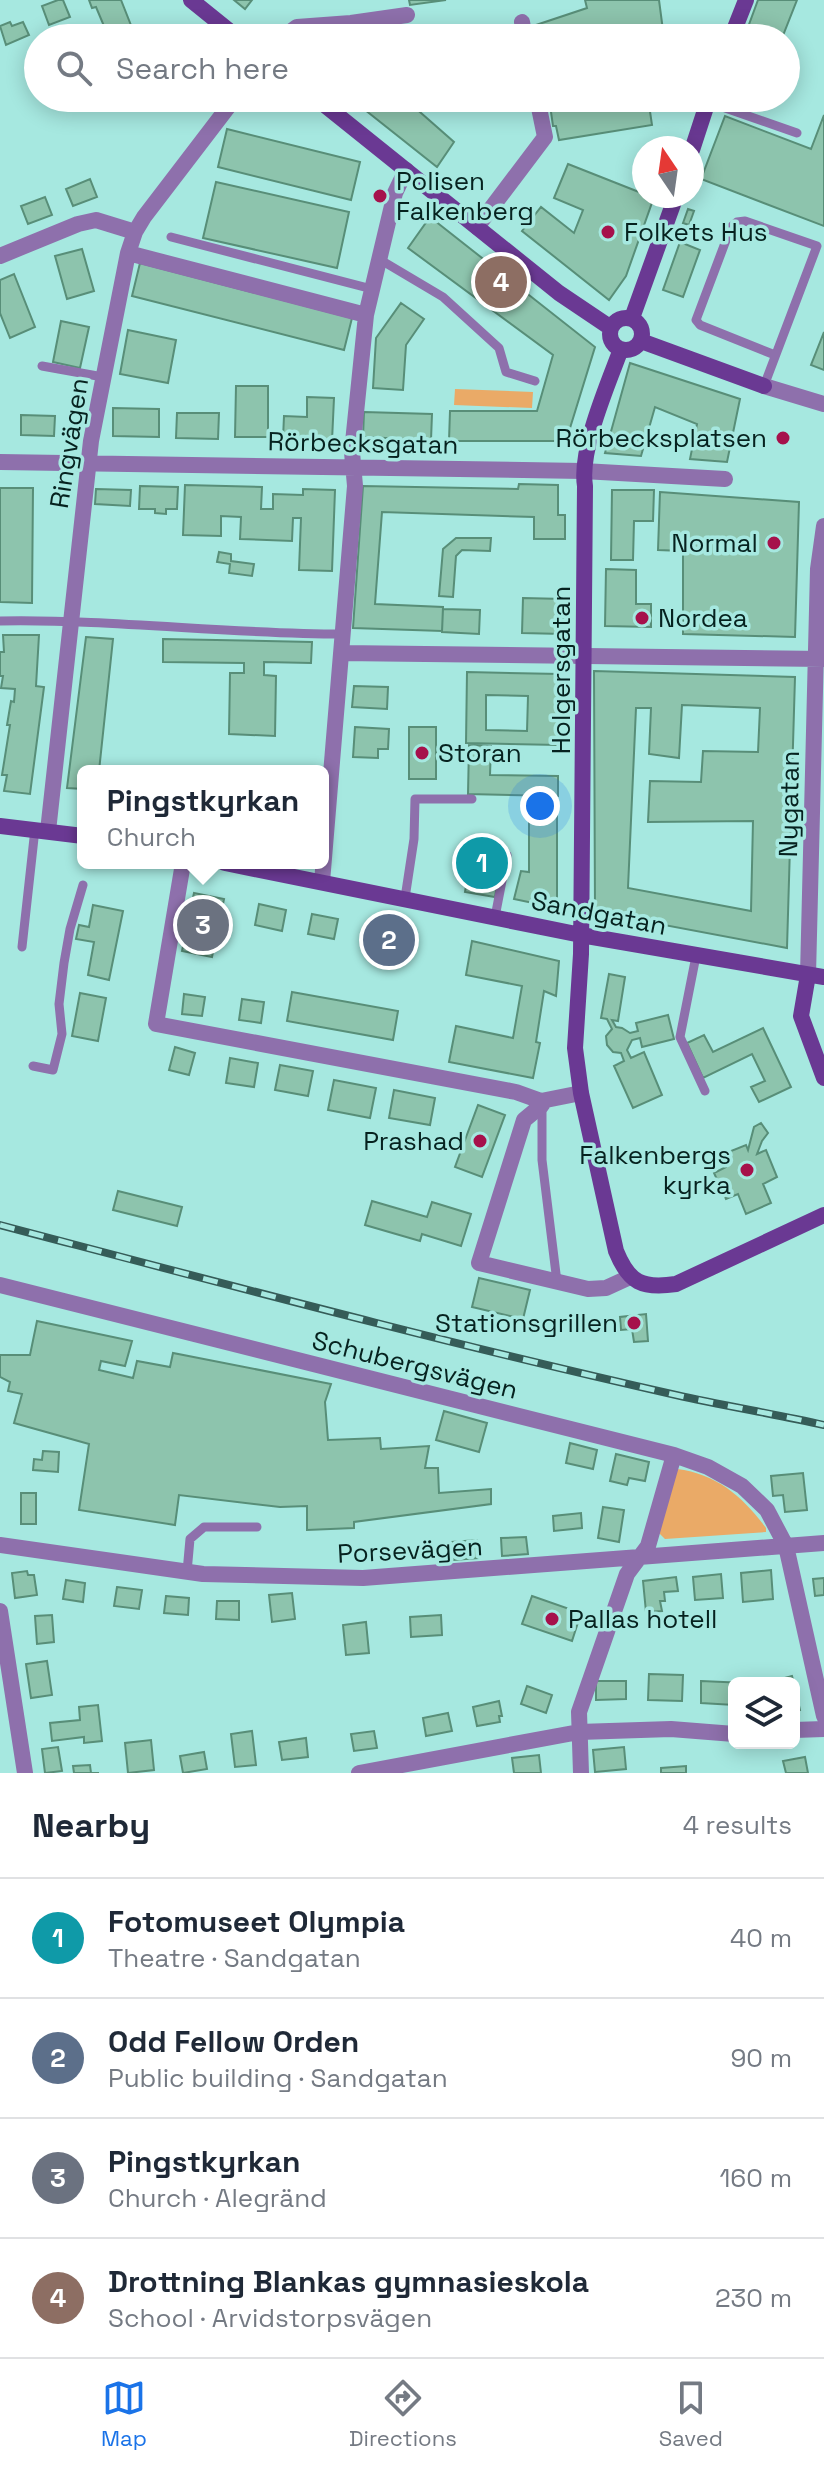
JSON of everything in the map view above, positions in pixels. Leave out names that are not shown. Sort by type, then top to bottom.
[{"type":"main road","points":[[191,0],[221,24]]},
{"type":"main road","points":[[737,24],[746,0]]},
{"type":"main road","points":[[334,112],[559,293],[611,328]]},
{"type":"main road","points":[[697,136],[705,112]]},
{"type":"main road","points":[[632,318],[672,208]]},
{"type":"main road","points":[[632,318],[641,328],[641,341],[632,349],[621,349],[611,340],[611,328],[619,319],[632,318]]},
{"type":"main road","points":[[641,341],[764,386]]},
{"type":"main road","name":"Holgersgatan","points":[[621,349],[590,440],[583,471],[585,657],[581,935],[575,1048],[581,1093],[616,1251],[630,1277]]},
{"type":"main road","points":[[0,826],[77,835]]},
{"type":"main road","name":"Sandgatan","points":[[256,869],[581,935],[816,976]]},
{"type":"main road","name":"Nygatan","points":[[816,976],[801,1016],[824,1078]]},
{"type":"main road","points":[[630,1277],[645,1285],[659,1287],[676,1284],[824,1215]]},
{"type":"street","points":[[338,24],[407,15]]},
{"type":"street","name":"Ringvägen","points":[[42,830],[88,462],[128,253],[135,232],[225,112]]},
{"type":"street","points":[[477,227],[545,137],[540,112]]},
{"type":"street","points":[[329,798],[355,486],[352,452],[366,315],[395,193],[406,170]]},
{"type":"street","points":[[0,256],[78,224],[96,220],[135,232]]},
{"type":"street","points":[[128,253],[366,315]]},
{"type":"street","points":[[764,386],[824,404]]},
{"type":"street","name":"Rörbecksgatan","points":[[0,462],[583,471],[725,479]]},
{"type":"street","name":"Nygatan","points":[[816,976],[820,659],[818,569],[824,526]]},
{"type":"street","points":[[341,653],[820,659]]},
{"type":"street","points":[[182,869],[156,1024],[516,1092],[542,1103]]},
{"type":"street","points":[[322,882],[323,869]]},
{"type":"street","points":[[581,1093],[542,1103],[524,1120],[479,1263],[588,1289],[606,1288],[630,1277]]},
{"type":"street","name":"Schubergsvägen","points":[[0,1285],[674,1455],[708,1467],[742,1486],[767,1510],[786,1546],[824,1716]]},
{"type":"street","points":[[581,1773],[579,1712],[627,1574],[648,1546],[674,1455]]},
{"type":"street","name":"Porsevägen","points":[[0,1545],[187,1572],[363,1578],[824,1543]]},
{"type":"street","points":[[0,1611],[4,1658],[25,1773]]},
{"type":"street","points":[[359,1773],[579,1732],[671,1729],[728,1734]]},
{"type":"street","points":[[800,1730],[824,1729]]},
{"type":"lane","points":[[741,112],[797,133]]},
{"type":"lane","points":[[764,386],[817,246],[745,221],[737,222],[731,227],[696,320],[700,325],[775,355]]},
{"type":"lane","points":[[171,237],[372,289]]},
{"type":"lane","points":[[379,259],[443,297],[499,348],[506,372],[535,381]]},
{"type":"lane","points":[[42,366],[103,377]]},
{"type":"lane","points":[[0,621],[70,621],[137,627],[342,634]]},
{"type":"lane","points":[[405,898],[414,839],[415,799],[472,799]]},
{"type":"lane","points":[[22,947],[42,830]]},
{"type":"lane","points":[[495,917],[507,855]]},
{"type":"lane","points":[[33,1066],[53,1070],[62,1034],[59,1004],[64,963],[83,885]]},
{"type":"lane","points":[[696,956],[680,1037],[705,1091]]},
{"type":"lane","points":[[542,1103],[542,1160],[557,1282]]},
{"type":"lane","points":[[187,1572],[190,1539],[204,1527],[257,1527]]},
{"type":"shaded area","points":[[455,389],[533,392],[532,408],[454,405]]},
{"type":"shaded area","points":[[677,1469],[705,1476],[728,1489],[757,1517],[766,1532],[665,1539],[659,1533]]},
{"type":"building","points":[[63,0],[70,17],[49,24],[42,6]]},
{"type":"building","points":[[89,0],[121,0],[130,24],[103,24],[96,7],[92,8]]},
{"type":"building","points":[[234,0],[252,0],[245,9]]},
{"type":"building","points":[[409,0],[446,0],[410,5]]},
{"type":"building","points":[[585,0],[659,0],[662,24],[539,24],[587,8]]},
{"type":"building","points":[[758,0],[797,0],[788,24],[749,24]]},
{"type":"building","points":[[23,22],[24,37],[6,45],[0,26]]},
{"type":"building","points":[[368,112],[420,112],[454,142],[437,167]]},
{"type":"building","points":[[551,112],[650,112],[652,125],[559,140],[556,126],[553,126]]},
{"type":"building","points":[[824,115],[824,226],[704,180],[704,171],[725,116],[811,149]]},
{"type":"building","points":[[227,129],[360,162],[351,200],[218,167]]},
{"type":"building","name":"Folkets Hus","points":[[568,164],[632,189],[632,208],[650,208],[626,276],[609,300],[522,231],[541,207],[574,233],[583,210],[554,198]]},
{"type":"building","points":[[90,179],[97,197],[73,206],[66,189]]},
{"type":"building","points":[[216,182],[349,212],[337,268],[203,238]]},
{"type":"building","points":[[45,197],[52,215],[28,224],[21,206]]},
{"type":"building","points":[[688,209],[694,211],[689,225],[683,223]]},
{"type":"building","points":[[430,217],[595,347],[566,441],[449,441],[450,411],[537,411],[553,355],[408,248]]},
{"type":"building","points":[[680,242],[700,250],[683,297],[663,290]]},
{"type":"building","points":[[82,249],[94,291],[67,299],[55,256]]},
{"type":"building","points":[[140,263],[352,318],[344,350],[132,296]]},
{"type":"building","points":[[14,274],[35,327],[10,338],[0,313],[0,280]]},
{"type":"building","points":[[401,303],[424,319],[406,345],[403,390],[373,388],[376,338]]},
{"type":"building","points":[[61,321],[89,327],[80,368],[53,362]]},
{"type":"building","points":[[128,330],[176,340],[168,383],[120,374]]},
{"type":"building","points":[[824,332],[824,370],[811,365]]},
{"type":"building","points":[[630,363],[740,399],[727,462],[690,459],[697,424],[655,407],[641,456],[605,453]]},
{"type":"building","points":[[236,386],[268,386],[268,437],[235,437]]},
{"type":"building","points":[[307,397],[334,398],[332,441],[283,439],[284,416],[307,417]]},
{"type":"building","points":[[113,408],[159,409],[159,437],[113,436]]},
{"type":"building","points":[[364,412],[432,414],[431,440],[363,437]]},
{"type":"building","points":[[177,413],[219,413],[218,439],[176,438]]},
{"type":"building","points":[[21,415],[55,416],[54,436],[21,435]]},
{"type":"building","points":[[519,484],[558,485],[558,515],[565,515],[565,539],[534,539],[534,517],[382,512],[375,604],[443,607],[442,631],[353,628],[363,486],[518,489]]},
{"type":"building","points":[[185,485],[262,487],[261,509],[273,509],[273,494],[303,495],[303,489],[335,490],[332,571],[299,570],[301,518],[293,518],[292,541],[240,539],[241,517],[221,516],[221,536],[183,535]]},
{"type":"building","points":[[140,486],[178,487],[177,509],[166,509],[166,514],[155,513],[155,509],[139,509]]},
{"type":"building","points":[[0,488],[33,488],[32,603],[0,602]]},
{"type":"building","points":[[96,489],[131,490],[130,506],[95,504]]},
{"type":"building","points":[[612,490],[654,490],[653,521],[634,521],[633,560],[611,560]]},
{"type":"building","points":[[660,492],[799,502],[795,637],[683,634],[683,551],[658,550]]},
{"type":"building","points":[[456,538],[491,538],[490,551],[462,550],[456,556],[453,597],[439,596],[443,549]]},
{"type":"building","points":[[219,552],[231,554],[231,561],[254,564],[252,576],[229,573],[230,564],[217,562]]},
{"type":"building","points":[[606,569],[636,570],[636,604],[651,604],[651,627],[605,626]]},
{"type":"building","points":[[523,598],[564,599],[563,634],[522,633]]},
{"type":"building","points":[[443,609],[480,610],[479,634],[442,632]]},
{"type":"building","points":[[3,635],[39,635],[36,686],[44,687],[30,794],[4,791],[7,775],[2,775],[10,725],[7,725],[15,689],[1,688]]},
{"type":"building","points":[[86,637],[113,639],[100,765],[77,765],[77,789],[67,788]]},
{"type":"building","points":[[163,639],[312,642],[311,663],[264,662],[264,675],[276,676],[275,736],[229,734],[230,673],[244,673],[244,663],[163,662]]},
{"type":"building","points":[[594,671],[795,677],[787,948],[595,912]],"holes":[[[682,705],[760,708],[758,752],[703,751],[701,782],[650,781],[648,822],[753,821],[751,911],[628,888],[636,708],[651,708],[649,754],[679,758]]]},
{"type":"building","points":[[467,672],[560,674],[559,745],[466,743]],"holes":[[[486,695],[528,696],[527,731],[486,730]]]},
{"type":"building","points":[[354,686],[388,687],[387,709],[352,707]]},
{"type":"building","points":[[355,727],[389,729],[388,749],[378,749],[378,758],[353,757]]},
{"type":"building","name":"Storan","points":[[409,727],[436,727],[436,779],[409,779]]},
{"type":"building","points":[[469,745],[491,746],[490,775],[558,776],[558,796],[468,794]]},
{"type":"building","points":[[557,807],[557,908],[514,899],[521,871],[529,872],[529,808]]},
{"type":"building","points":[[473,844],[496,848],[491,878],[498,879],[495,897],[465,892]]},
{"type":"building","points":[[194,893],[224,899],[212,957],[182,951]]},
{"type":"building","points":[[259,904],[286,910],[282,931],[255,925]]},
{"type":"building","points":[[93,905],[123,911],[109,980],[88,975],[94,942],[76,939],[79,925],[89,927]]},
{"type":"building","points":[[312,914],[338,919],[334,939],[308,934]]},
{"type":"building","points":[[369,925],[413,933],[410,955],[394,952],[393,959],[379,957],[381,949],[365,947]]},
{"type":"building","points":[[472,941],[559,961],[556,996],[544,991],[536,1042],[540,1043],[533,1078],[449,1062],[456,1026],[513,1038],[522,986],[466,975]]},
{"type":"building","points":[[609,974],[625,977],[618,1021],[612,1020],[616,1027],[630,1033],[638,1031],[636,1023],[668,1015],[674,1039],[642,1047],[640,1038],[632,1040],[627,1050],[631,1058],[644,1052],[662,1095],[633,1108],[614,1066],[624,1061],[621,1053],[613,1052],[607,1045],[606,1036],[612,1029],[607,1019],[601,1018]]},
{"type":"building","points":[[292,992],[398,1011],[393,1040],[287,1021]]},
{"type":"building","points":[[80,993],[106,998],[98,1041],[72,1036]]},
{"type":"building","points":[[184,994],[205,997],[202,1016],[182,1014]]},
{"type":"building","points":[[242,999],[264,1002],[261,1023],[239,1020]]},
{"type":"building","points":[[763,1028],[791,1087],[759,1102],[751,1087],[765,1081],[752,1054],[703,1078],[687,1043],[704,1035],[713,1052]]},
{"type":"building","points":[[175,1047],[195,1053],[189,1075],[169,1070]]},
{"type":"building","points":[[230,1058],[258,1063],[254,1087],[226,1083]]},
{"type":"building","points":[[280,1065],[313,1071],[308,1096],[275,1090]]},
{"type":"building","points":[[334,1080],[376,1088],[370,1118],[328,1110]]},
{"type":"building","points":[[394,1090],[435,1098],[430,1125],[389,1118]]},
{"type":"building","name":"Prashad","points":[[478,1105],[505,1115],[482,1177],[455,1167]]},
{"type":"building","name":"Falkenbergs kyrka","points":[[761,1123],[768,1133],[757,1154],[766,1150],[777,1177],[763,1184],[771,1203],[746,1214],[738,1194],[726,1199],[714,1173],[726,1167],[721,1155],[746,1145],[748,1150],[754,1127]]},
{"type":"building","points":[[118,1191],[182,1207],[177,1226],[113,1210]]},
{"type":"building","points":[[372,1201],[427,1217],[432,1202],[471,1214],[461,1246],[422,1234],[420,1241],[365,1225]]},
{"type":"building","points":[[479,1278],[530,1290],[523,1319],[472,1307]]},
{"type":"building","name":"Stationsgrillen","points":[[646,1314],[648,1341],[634,1342],[632,1329],[621,1330],[620,1317]]},
{"type":"building","points":[[37,1321],[132,1341],[125,1366],[101,1361],[99,1370],[133,1378],[137,1361],[170,1367],[173,1353],[331,1384],[325,1402],[328,1440],[380,1438],[381,1449],[429,1446],[425,1468],[438,1468],[439,1493],[491,1489],[491,1504],[354,1522],[354,1528],[307,1530],[307,1506],[280,1507],[179,1495],[175,1525],[79,1510],[89,1444],[14,1423],[22,1394],[8,1391],[10,1382],[0,1377],[0,1355],[30,1355]]},
{"type":"building","points":[[444,1411],[487,1423],[479,1452],[436,1440]]},
{"type":"building","points":[[570,1443],[597,1450],[593,1469],[566,1463]]},
{"type":"building","points":[[43,1451],[59,1452],[58,1472],[33,1470],[34,1459],[42,1460]]},
{"type":"building","points":[[616,1454],[649,1462],[645,1481],[629,1478],[627,1485],[610,1481]]},
{"type":"building","points":[[803,1473],[807,1510],[785,1512],[783,1495],[773,1496],[771,1476]]},
{"type":"building","points":[[21,1493],[36,1493],[36,1524],[21,1524]]},
{"type":"building","points":[[603,1507],[624,1510],[619,1542],[598,1538]]},
{"type":"building","points":[[581,1513],[582,1528],[554,1531],[553,1516]]},
{"type":"building","points":[[526,1537],[528,1554],[502,1556],[501,1538]]},
{"type":"building","points":[[477,1540],[478,1558],[454,1560],[452,1542]]},
{"type":"building","points":[[771,1570],[773,1599],[743,1602],[741,1573]]},
{"type":"building","points":[[27,1571],[28,1575],[34,1575],[37,1595],[15,1598],[12,1573]]},
{"type":"building","points":[[721,1574],[723,1598],[695,1600],[693,1577]]},
{"type":"building","points":[[676,1577],[678,1591],[664,1592],[665,1601],[660,1601],[662,1611],[646,1612],[643,1581]]},
{"type":"building","points":[[824,1578],[824,1595],[815,1596],[813,1579]]},
{"type":"building","points":[[66,1580],[85,1583],[83,1602],[63,1599]]},
{"type":"building","points":[[117,1587],[142,1590],[139,1609],[114,1606]]},
{"type":"building","points":[[292,1593],[295,1619],[272,1622],[269,1595]]},
{"type":"building","points":[[166,1596],[189,1598],[188,1615],[164,1613]]},
{"type":"building","name":"Pallas hotell","points":[[532,1596],[581,1613],[572,1641],[522,1624]]},
{"type":"building","points":[[217,1601],[239,1601],[239,1620],[216,1619]]},
{"type":"building","points":[[52,1615],[54,1642],[37,1644],[35,1616]]},
{"type":"building","points":[[441,1615],[442,1635],[411,1637],[410,1617]]},
{"type":"building","points":[[366,1622],[369,1653],[346,1655],[343,1625]]},
{"type":"building","points":[[47,1661],[52,1695],[31,1698],[26,1664]]},
{"type":"building","points":[[649,1674],[683,1675],[682,1701],[648,1700]]},
{"type":"building","points":[[596,1681],[626,1681],[626,1699],[596,1700]]},
{"type":"building","points":[[701,1681],[728,1682],[728,1705],[701,1703]]},
{"type":"building","points":[[527,1686],[552,1695],[546,1713],[521,1704]]},
{"type":"building","points":[[499,1701],[500,1722],[477,1726],[473,1707]]},
{"type":"building","points":[[98,1705],[102,1741],[84,1743],[84,1737],[52,1741],[50,1723],[80,1720],[79,1707]]},
{"type":"building","points":[[448,1713],[452,1731],[426,1736],[423,1718]]},
{"type":"building","points":[[252,1731],[256,1765],[235,1767],[231,1734]]},
{"type":"building","points":[[374,1731],[377,1748],[354,1751],[351,1734]]},
{"type":"building","points":[[306,1738],[308,1757],[282,1760],[279,1742]]},
{"type":"building","points":[[151,1740],[154,1770],[128,1773],[125,1743]]},
{"type":"building","points":[[58,1747],[62,1771],[45,1773],[42,1749]]},
{"type":"building","points":[[624,1747],[626,1769],[595,1772],[593,1750]]},
{"type":"building","points":[[204,1752],[207,1769],[183,1773],[180,1756]]},
{"type":"building","points":[[539,1755],[541,1773],[514,1773],[512,1758]]},
{"type":"building","points":[[805,1757],[808,1773],[786,1773],[783,1761]]},
{"type":"building","points":[[90,1765],[91,1773],[74,1773],[73,1766]]},
{"type":"building","points":[[686,1766],[686,1773],[661,1773],[661,1768]]},
{"type":"railway","points":[[0,1225],[506,1355],[676,1395],[824,1425]]},
{"type":"place","name":"Polisen Falkenberg","points":[[380,196]]},
{"type":"place","name":"Folkets Hus","points":[[608,232]]},
{"type":"place","name":"Drottning Blankas gymnasieskola","points":[[501,282]]},
{"type":"place","name":"Rörbecksplatsen","points":[[783,438]]},
{"type":"place","name":"Normal","points":[[774,543]]},
{"type":"place","name":"Nordea","points":[[642,618]]},
{"type":"place","name":"Storan","points":[[422,753]]},
{"type":"place","name":"Fotomuseet Olympia","points":[[482,863]]},
{"type":"place","name":"Pingstkyrkan","points":[[203,925]]},
{"type":"place","name":"Odd Fellow Orden","points":[[389,940]]},
{"type":"place","name":"Prashad","points":[[480,1141]]},
{"type":"place","name":"Falkenbergs kyrka","points":[[747,1170]]},
{"type":"place","name":"Stationsgrillen","points":[[634,1323]]},
{"type":"place","name":"Pallas hotell","points":[[552,1619]]}]
